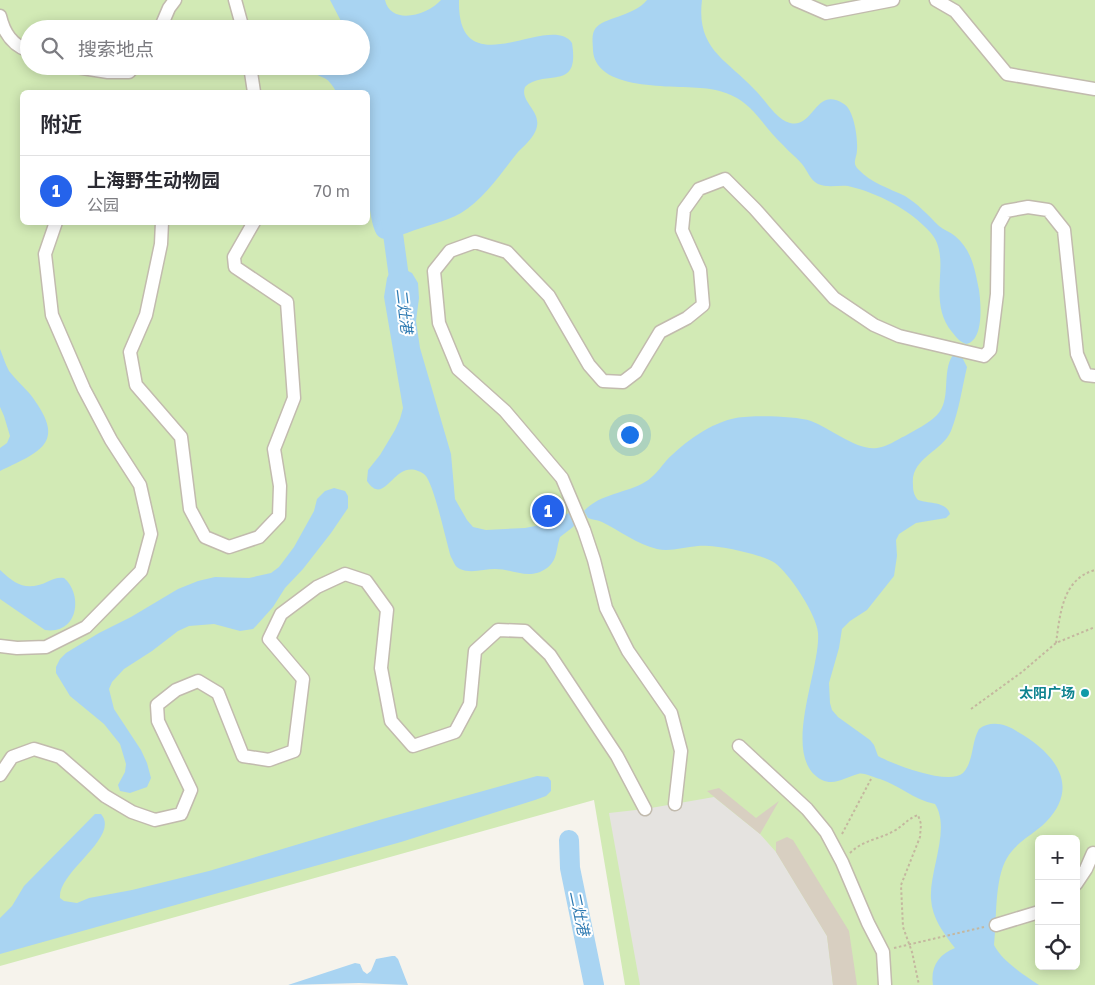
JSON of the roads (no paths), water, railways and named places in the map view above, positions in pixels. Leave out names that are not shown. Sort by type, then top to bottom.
[{"type":"lane","points":[[164,20],[169,8],[176,0]]},
{"type":"lane","points":[[235,0],[241,20]]},
{"type":"lane","points":[[796,0],[826,13],[892,0]]},
{"type":"lane","points":[[936,0],[955,11],[1007,74],[1095,88]]},
{"type":"lane","points":[[0,16],[4,31],[12,41],[20,46]]},
{"type":"lane","points":[[251,75],[254,90]]},
{"type":"lane","points":[[675,804],[681,751],[671,713],[628,651],[606,608],[584,530],[562,478],[505,411],[458,369],[439,322],[434,271],[450,251],[475,242],[507,252],[550,296],[589,365],[604,381],[623,382],[636,372],[660,332],[688,318],[703,305],[700,270],[682,230],[684,210],[699,189],[725,179],[755,209],[834,298],[874,325],[899,336],[984,356],[990,350],[997,294],[998,226],[1006,211],[1028,207],[1038,208],[1048,210],[1064,230],[1077,354],[1086,375],[1095,376]]},
{"type":"lane","points":[[0,646],[17,648],[46,646],[86,627],[141,571],[151,534],[140,485],[111,440],[84,390],[52,315],[45,254],[55,225]]},
{"type":"lane","points":[[162,225],[161,244],[146,315],[130,352],[136,385],[181,437],[190,509],[205,537],[230,547],[259,537],[278,516],[280,486],[274,449],[294,398],[287,302],[235,267],[234,257],[252,225]]},
{"type":"lane","points":[[0,776],[12,757],[34,749],[60,757],[105,796],[132,812],[155,820],[181,814],[191,790],[158,720],[157,705],[176,690],[198,681],[218,693],[243,756],[269,760],[294,750],[303,679],[269,639],[281,614],[317,587],[345,574],[366,581],[386,610],[381,668],[391,721],[414,746],[455,732],[470,704],[475,651],[498,630],[525,631],[550,655],[617,756],[645,809]]},
{"type":"lane","points":[[739,746],[807,809],[826,832],[842,862],[868,923],[883,952],[884,985]]},
{"type":"lane","points":[[1079,880],[1091,863]]},
{"type":"lane","points":[[996,924],[1035,914]]},
{"type":"water","points":[[330,0],[385,0],[394,13],[410,15],[428,10],[441,0],[459,0],[462,26],[473,40],[488,45],[545,35],[561,36],[572,43],[573,58],[571,68],[566,74],[559,77],[542,79],[525,87],[525,98],[537,119],[535,132],[477,201],[461,213],[448,219],[384,239],[378,236],[373,226],[370,210],[370,90],[336,90],[328,80],[319,75],[370,75],[370,20],[340,20]]},
{"type":"water","points":[[647,0],[702,0],[701,17],[708,42],[715,52],[785,121],[798,123],[804,120],[820,103],[827,100],[834,100],[847,107],[853,118],[857,139],[855,165],[874,182],[905,196],[923,210],[939,226],[955,236],[969,254],[976,275],[980,304],[979,329],[972,341],[966,344],[960,341],[944,319],[940,293],[940,254],[937,242],[930,232],[913,216],[871,193],[848,186],[825,186],[818,184],[750,108],[732,96],[710,89],[661,86],[624,81],[609,74],[598,65],[593,51],[595,29],[605,22],[634,10]]},
{"type":"water","points":[[394,264],[412,273],[418,283],[419,298],[416,321],[420,348],[451,454],[455,499],[467,520],[473,527],[486,530],[525,528],[545,524],[569,513],[572,514],[576,522],[573,527],[560,537],[551,565],[540,572],[528,574],[502,569],[469,571],[458,568],[451,557],[436,501],[425,475],[418,471],[409,470],[402,472],[379,489],[373,488],[367,481],[368,470],[380,455],[395,430],[403,408],[384,297],[387,278]]},
{"type":"water","points":[[0,349],[9,371],[30,394],[41,410],[47,423],[48,433],[45,442],[39,450],[0,471],[0,448],[7,443],[10,436],[0,407]]},
{"type":"water","points":[[953,355],[962,357],[967,367],[954,423],[947,438],[921,462],[913,476],[914,493],[918,500],[941,505],[950,514],[946,518],[916,523],[899,534],[896,540],[897,556],[894,576],[867,610],[850,621],[842,629],[839,648],[829,683],[830,703],[832,710],[838,717],[870,740],[878,756],[895,764],[921,772],[946,777],[963,773],[969,763],[979,729],[993,724],[1004,725],[1018,732],[1042,749],[1052,760],[1059,771],[1062,795],[1057,808],[1046,822],[1015,847],[1007,858],[998,889],[994,945],[1002,957],[1039,985],[933,985],[934,967],[944,954],[955,948],[936,919],[931,899],[931,888],[940,838],[941,825],[939,814],[935,804],[866,774],[854,775],[836,782],[827,782],[810,769],[804,753],[803,734],[818,633],[808,606],[781,568],[760,556],[726,548],[705,546],[662,550],[650,547],[602,522],[588,518],[584,511],[590,505],[605,497],[645,482],[689,441],[717,424],[736,418],[753,416],[804,419],[861,446],[877,448],[888,445],[926,424],[942,409],[949,362]]},
{"type":"water","points":[[334,488],[345,491],[348,496],[348,508],[303,569],[285,588],[273,607],[253,629],[240,631],[214,624],[189,626],[178,631],[124,669],[112,682],[109,689],[114,709],[141,750],[151,778],[147,787],[130,793],[120,791],[118,785],[125,772],[126,764],[120,744],[104,724],[70,696],[56,673],[56,667],[60,659],[66,653],[99,633],[131,617],[178,589],[215,577],[249,578],[271,573],[279,567],[294,547],[314,511],[317,499],[325,491]]},
{"type":"water","points":[[0,570],[11,580],[28,586],[41,584],[56,578],[64,578],[74,594],[74,612],[71,620],[65,626],[56,630],[45,630],[0,599]]},
{"type":"water","points":[[537,776],[548,777],[551,781],[551,791],[546,796],[535,800],[401,842],[0,954],[0,918],[12,906],[24,886],[95,814],[101,814],[105,823],[103,833],[68,877],[62,888],[60,898],[64,901],[77,903],[89,898],[132,890],[209,871],[379,820]]},
{"type":"water","points":[[392,956],[398,959],[408,985],[359,983],[288,985],[355,963],[360,964],[363,971],[367,974],[371,971],[376,959]]},
{"type":"waterway","name":"二灶港","points":[[390,212],[401,292]]},
{"type":"waterway","name":"二灶港","points":[[569,840],[570,868],[594,985]]},
{"type":"place","name":"上海野生动物园","points":[[548,511]]},
{"type":"place","name":"太阳广场","points":[[1085,693]]}]
